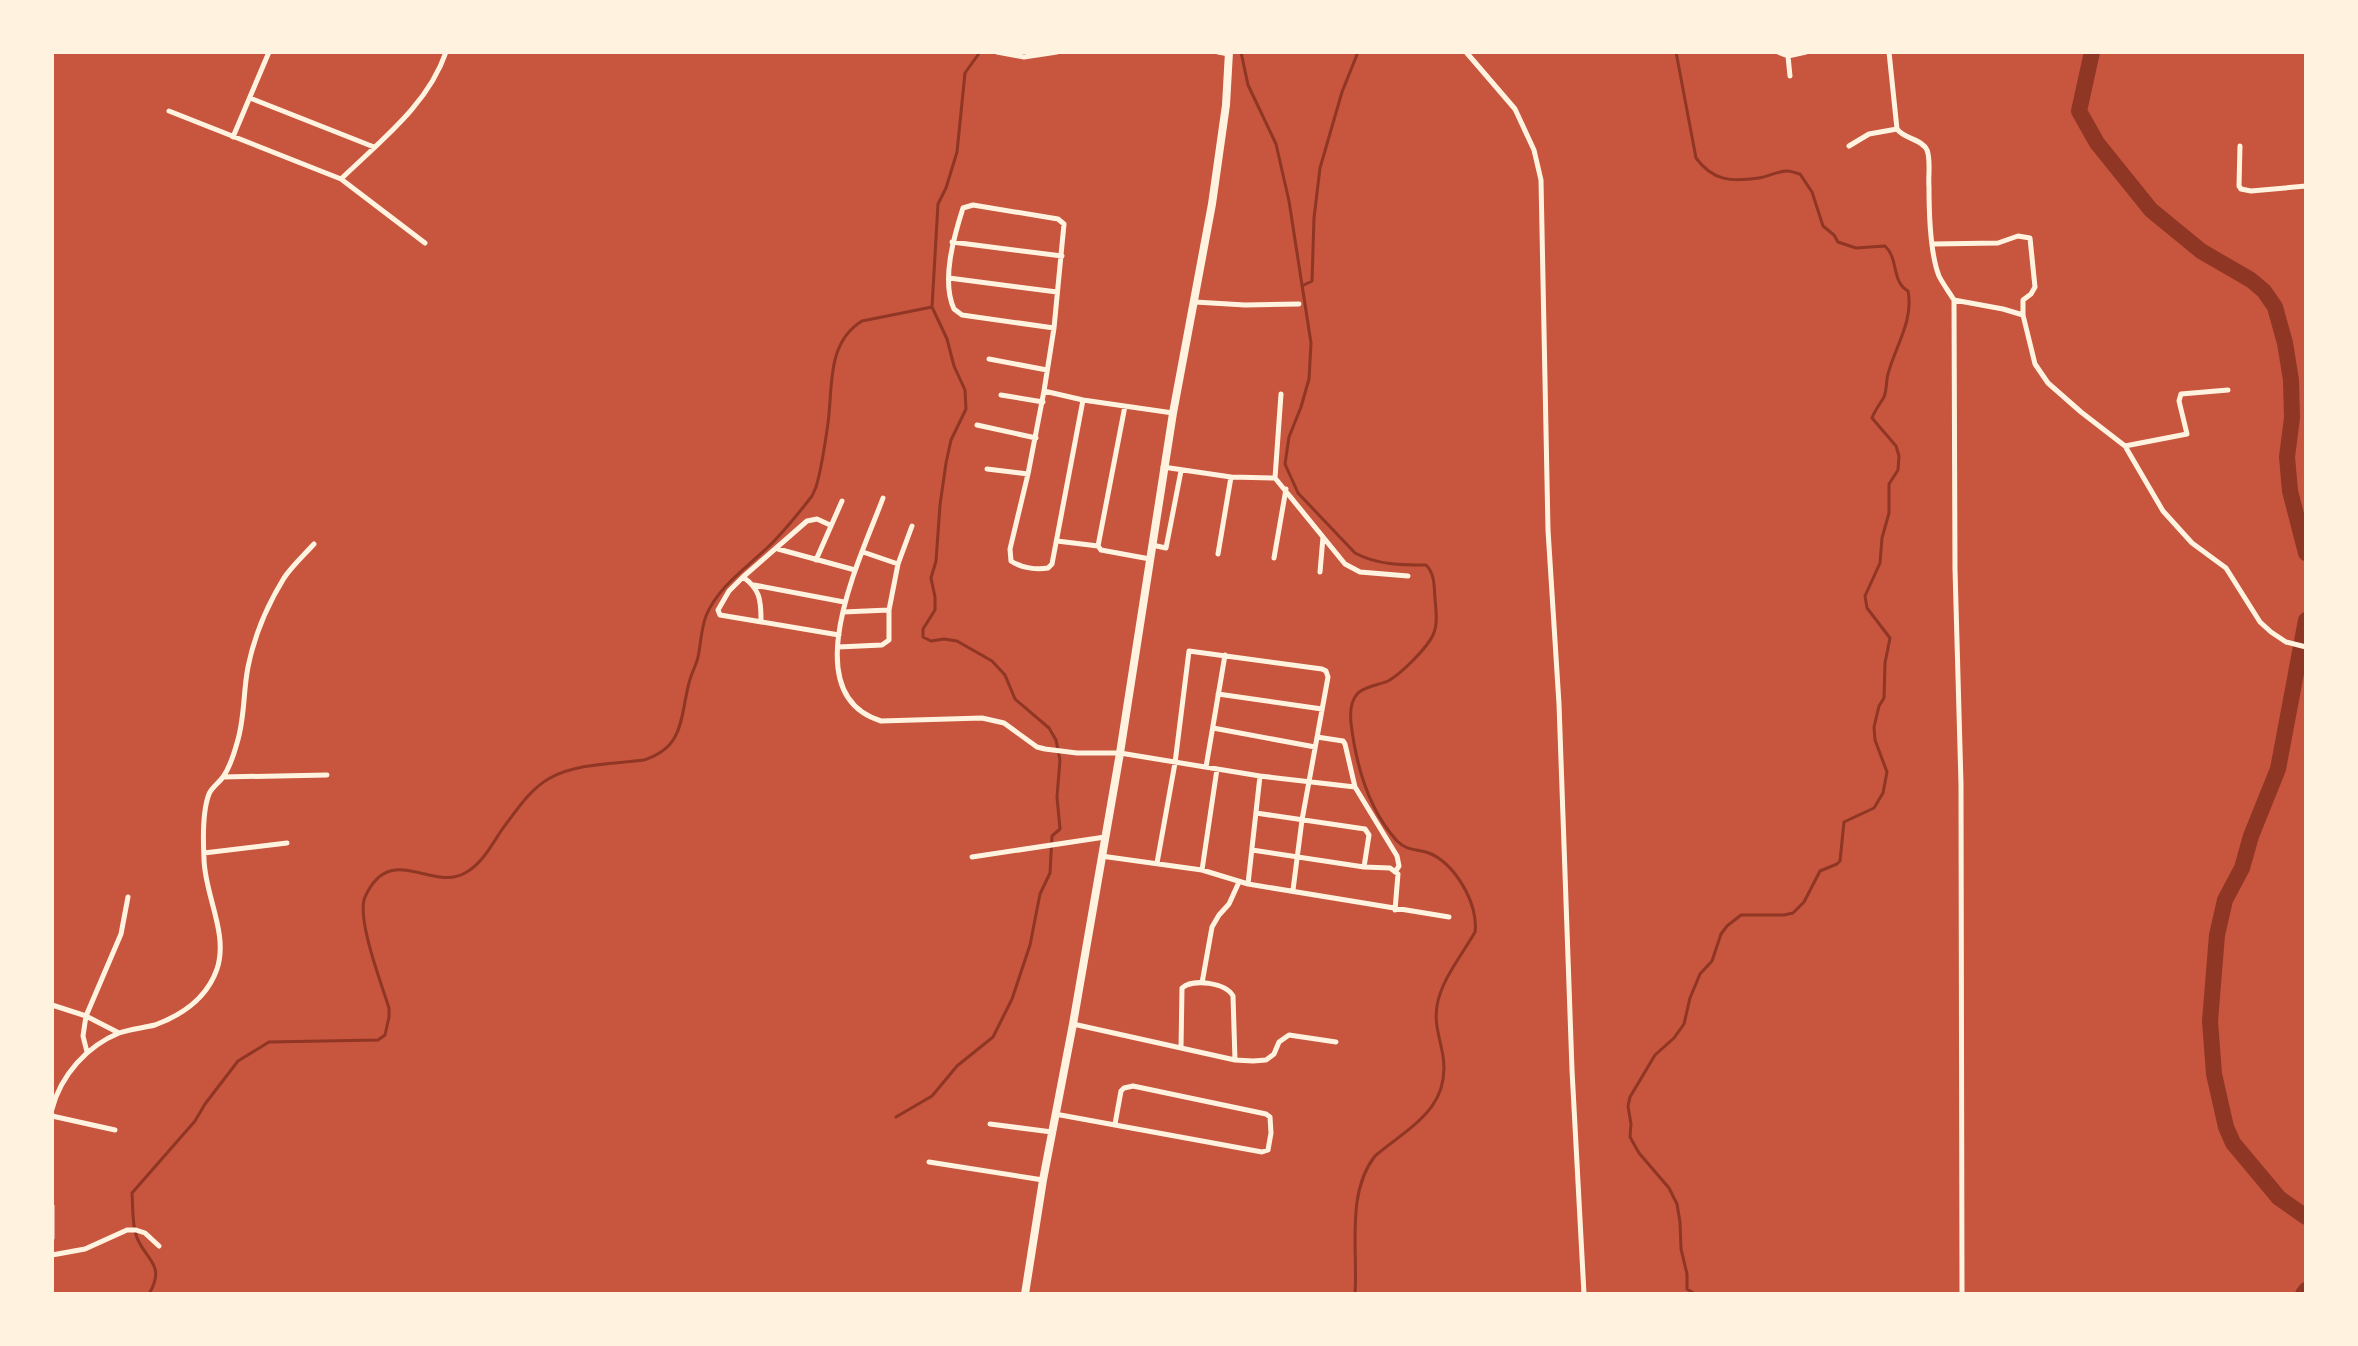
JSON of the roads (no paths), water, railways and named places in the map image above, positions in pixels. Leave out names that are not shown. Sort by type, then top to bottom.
[{"type":"main road","points":[[1025,1293],[1043,1180],[1073,1024],[1120,753],[1163,467],[1195,302],[1221,148],[1229,53]]},
{"type":"street","points":[[233,137],[269,52]]},
{"type":"street","points":[[341,179],[419,103],[440,71],[446,52]]},
{"type":"street","points":[[997,52],[1024,57],[1057,52]]},
{"type":"street","points":[[1218,52],[1229,53]]},
{"type":"street","points":[[1466,52],[1515,109],[1534,150],[1541,180],[1548,530],[1559,704],[1572,1070],[1584,1293]]},
{"type":"street","points":[[1778,52],[1788,56],[1806,52]]},
{"type":"street","points":[[1889,52],[1897,129],[1903,135],[1927,148],[1933,244],[1939,275],[1954,300],[1955,569],[1961,784],[1962,1293]]},
{"type":"street","points":[[1788,56],[1790,76]]},
{"type":"street","points":[[250,98],[374,147]]},
{"type":"street","points":[[169,111],[341,179],[425,243]]},
{"type":"street","points":[[1849,146],[1869,134],[1897,129]]},
{"type":"street","points":[[2240,146],[2239,186],[2241,189],[2306,186]]},
{"type":"street","points":[[1054,328],[957,313],[952,304],[949,278],[952,242],[963,208],[973,205],[1058,219],[1064,224],[1054,328],[1043,402],[1010,549],[1011,561],[1020,566],[1048,568],[1052,564],[1083,400]]},
{"type":"street","points":[[1933,244],[1998,243],[2018,236],[2030,238],[2035,287],[2031,294],[2023,300],[2023,315],[2035,364],[2041,374],[2081,412],[2125,446],[2163,511],[2192,543],[2226,568],[2260,622],[2286,642],[2306,647]]},
{"type":"street","points":[[952,242],[1062,256]]},
{"type":"street","points":[[949,278],[1057,292]]},
{"type":"street","points":[[1954,300],[2023,315]]},
{"type":"street","points":[[1195,302],[1245,305],[1299,304]]},
{"type":"street","points":[[989,359],[1047,370]]},
{"type":"street","points":[[2125,446],[2185,435],[2187,431],[2179,400],[2181,394],[2228,390]]},
{"type":"street","points":[[1044,391],[1083,400],[1173,413]]},
{"type":"street","points":[[1001,394],[1043,402]]},
{"type":"street","points":[[1275,478],[1281,394]]},
{"type":"street","points":[[1098,546],[1125,406]]},
{"type":"street","points":[[977,425],[1036,438]]},
{"type":"street","points":[[1163,467],[1231,477],[1275,478],[1286,489],[1332,551],[1352,568],[1369,573],[1408,576]]},
{"type":"street","points":[[987,468],[1028,474]]},
{"type":"street","points":[[1152,545],[1166,548],[1181,471]]},
{"type":"street","points":[[1218,554],[1231,477]]},
{"type":"street","points":[[1274,558],[1286,489]]},
{"type":"street","points":[[883,498],[844,602],[838,647],[840,684],[848,698],[869,718],[881,721],[982,718],[995,720],[1012,727],[1037,747],[1045,749],[1120,753],[1260,776],[1355,787]]},
{"type":"street","points":[[816,560],[842,501]]},
{"type":"street","points":[[830,525],[817,519],[807,521],[778,549],[743,577],[720,603],[718,612],[725,617],[760,620],[839,635]]},
{"type":"street","points":[[838,647],[887,643],[889,610],[898,564],[912,526]]},
{"type":"street","points":[[1320,572],[1323,537]]},
{"type":"street","points":[[1057,541],[1098,546],[1101,550],[1150,559]]},
{"type":"street","points":[[52,1109],[60,1088],[87,1052],[119,1033],[154,1025],[185,1010],[201,996],[216,971],[220,956],[204,853],[206,807],[209,795],[223,777],[238,742],[243,721],[248,668],[261,627],[284,577],[314,544]]},
{"type":"street","points":[[778,549],[855,570]]},
{"type":"street","points":[[862,552],[898,564]]},
{"type":"street","points":[[743,577],[754,585],[844,602]]},
{"type":"street","points":[[754,585],[761,605],[760,620]]},
{"type":"street","points":[[843,612],[889,610]]},
{"type":"street","points":[[1157,863],[1175,763],[1187,652],[1192,650],[1326,671],[1328,677],[1302,820],[1293,890]]},
{"type":"street","points":[[1206,767],[1225,655]]},
{"type":"street","points":[[1218,694],[1322,708]]},
{"type":"street","points":[[1213,728],[1315,747]]},
{"type":"street","points":[[1317,737],[1343,741],[1345,744],[1355,787],[1393,849],[1399,866],[1395,872]]},
{"type":"street","points":[[1202,870],[1217,769]]},
{"type":"street","points":[[223,777],[327,775]]},
{"type":"street","points":[[1248,884],[1260,776]]},
{"type":"street","points":[[1256,813],[1368,831],[1364,867]]},
{"type":"street","points":[[972,857],[1105,837]]},
{"type":"street","points":[[204,853],[287,843]]},
{"type":"street","points":[[1252,850],[1364,867],[1390,868],[1398,874],[1395,910]]},
{"type":"street","points":[[1101,856],[1202,870],[1248,884],[1293,890],[1395,910],[1449,917]]},
{"type":"street","points":[[1202,982],[1212,927],[1229,904],[1239,882]]},
{"type":"street","points":[[87,1052],[83,1036],[86,1016],[121,934],[129,897]]},
{"type":"street","points":[[1181,1048],[1182,988],[1202,982],[1227,988],[1233,996],[1235,1060]]},
{"type":"street","points":[[52,1005],[86,1016],[119,1033]]},
{"type":"street","points":[[1073,1024],[1235,1060],[1266,1060],[1274,1054],[1279,1042],[1289,1035],[1336,1042]]},
{"type":"street","points":[[1055,1114],[1114,1125],[1262,1152],[1268,1150],[1271,1133],[1270,1117],[1266,1114],[1133,1086],[1128,1086],[1121,1091],[1114,1125]]},
{"type":"street","points":[[52,1116],[115,1131]]},
{"type":"street","points":[[990,1124],[1052,1132]]},
{"type":"street","points":[[929,1162],[1043,1180]]},
{"type":"street","points":[[52,1206],[52,1238]]},
{"type":"street","points":[[52,1255],[85,1250],[127,1230],[145,1233],[159,1246]]},
{"type":"waterway","points":[[149,1294],[154,1284],[155,1268],[136,1235],[132,1193],[195,1121],[238,1061],[269,1042],[378,1040],[385,1035],[389,1008],[371,952],[363,907],[365,897],[375,881],[386,872],[399,870],[439,877],[452,877],[465,873],[482,859],[530,794],[550,778],[572,769],[644,760],[657,754],[674,739],[682,719],[690,680],[698,657],[704,621],[711,606],[733,579],[785,530],[812,496],[816,487],[826,439],[833,367],[842,341],[850,330],[862,321],[932,307],[938,204],[946,188],[957,152],[965,73],[980,52]]},
{"type":"waterway","points":[[1241,52],[1248,85],[1276,144],[1289,201],[1311,343],[1309,379],[1289,437],[1285,464],[1298,493],[1355,553],[1381,562],[1426,565],[1434,581],[1436,622],[1435,631],[1430,640],[1400,673],[1388,681],[1361,691],[1353,700],[1351,723],[1360,770],[1371,801],[1387,828],[1404,846],[1426,852],[1446,864],[1469,897],[1475,921],[1475,932],[1447,977],[1439,996],[1436,1013],[1443,1056],[1444,1074],[1441,1090],[1425,1115],[1375,1156],[1360,1187],[1355,1222],[1355,1294]]},
{"type":"waterway","points":[[1302,286],[1312,281],[1314,218],[1320,168],[1342,92],[1358,52]]},
{"type":"waterway","points":[[1676,52],[1696,158],[1702,166],[1723,178],[1740,180],[1759,178],[1783,171],[1800,174],[1812,192],[1823,226],[1834,235],[1838,242],[1856,248],[1885,246],[1892,257],[1899,282],[1908,291],[1909,302],[1906,323],[1888,374],[1885,394],[1872,418],[1896,446],[1899,456],[1898,470],[1889,484],[1889,513],[1882,538],[1880,563],[1865,596],[1867,608],[1890,638],[1885,663],[1884,698],[1879,706],[1874,727],[1875,740],[1887,772],[1883,793],[1874,808],[1844,822],[1840,861],[1820,871],[1804,902],[1793,913],[1741,915],[1727,926],[1721,934],[1712,961],[1700,974],[1690,998],[1684,1024],[1674,1038],[1655,1055],[1630,1097],[1628,1106],[1631,1124],[1630,1137],[1639,1153],[1669,1188],[1677,1204],[1687,1289],[1695,1294]]},
{"type":"waterway","points":[[2092,52],[2079,111],[2097,143],[2151,210],[2201,251],[2251,280],[2264,291],[2275,307],[2285,343],[2291,380],[2292,418],[2287,457],[2290,491],[2306,553]]},
{"type":"waterway","points":[[896,1117],[932,1096],[957,1066],[993,1037],[1012,999],[1030,945],[1040,894],[1050,873],[1052,836],[1060,829],[1057,797],[1060,760],[1056,740],[1049,728],[1015,699],[1005,675],[992,661],[957,641],[944,639],[931,641],[923,637],[923,629],[935,610],[931,578],[936,561],[946,463],[951,440],[966,409],[965,390],[954,366],[947,339],[932,307]]},
{"type":"waterway","points":[[2306,620],[2278,769],[2251,836],[2242,868],[2225,900],[2217,935],[2210,1021],[2214,1074],[2226,1127],[2233,1143],[2279,1198],[2306,1217]]},
{"type":"waterway","points":[[2303,1294],[2306,1290]]}]
